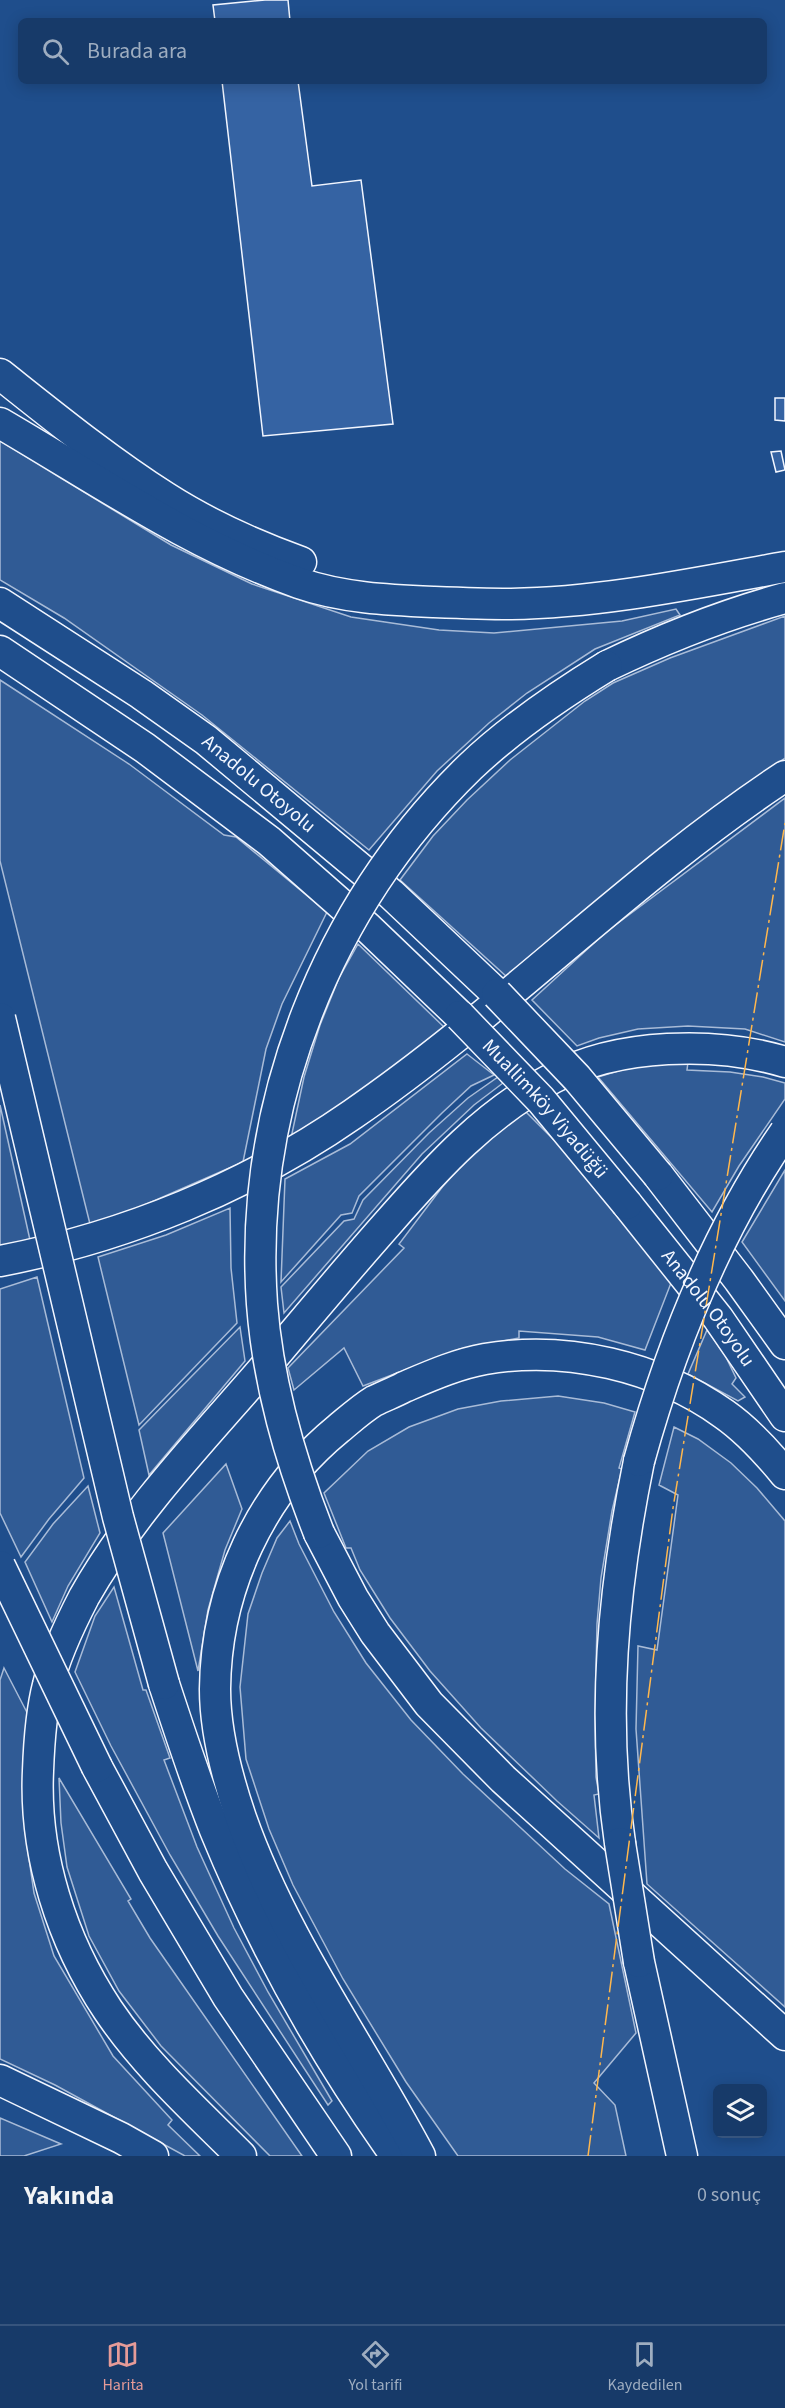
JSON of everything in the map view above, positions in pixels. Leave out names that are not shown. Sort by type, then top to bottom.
[{"type":"highway","points":[[0,374],[104,454],[165,497],[198,516],[266,548],[350,579],[397,591],[467,603]]},
{"type":"highway","points":[[0,423],[177,529],[242,561],[302,584],[352,596],[401,601],[523,603],[620,594],[785,567]]},
{"type":"highway","points":[[785,598],[711,621],[654,643],[607,666],[523,722],[471,766],[425,814],[358,905],[316,989],[294,1048],[279,1103],[267,1162],[261,1215],[262,1304],[271,1371],[288,1446],[319,1533],[353,1598],[375,1633],[429,1704],[503,1779],[785,2035]]},
{"type":"highway","name":"Anadolu Otoyolu","points":[[0,603],[141,694],[206,740],[391,894],[497,994],[577,1078],[658,1175],[785,1344]]},
{"type":"highway","name":"Anadolu Otoyolu","points":[[0,651],[145,748],[269,842],[368,928],[460,1016]]},
{"type":"highway","points":[[0,1261],[74,1244],[169,1212],[234,1183],[351,1116],[516,988],[644,880],[785,776]]},
{"type":"highway","name":"Muallimköy Viyadüğü","points":[[460,1016],[541,1100],[627,1204]]},
{"type":"highway","points":[[0,1018],[118,1517],[184,1748],[215,1830],[260,1928],[319,2037],[396,2156]]},
{"type":"highway","points":[[241,2156],[177,2092],[107,2009],[66,1929],[53,1892],[39,1821],[37,1774],[39,1744],[48,1685],[76,1615],[104,1565],[140,1513],[432,1173],[479,1127],[515,1100],[557,1076],[613,1057],[710,1048],[749,1052],[785,1062]]},
{"type":"highway","points":[[682,2156],[639,1962],[620,1843],[613,1778],[610,1680],[614,1622],[622,1550],[639,1461],[662,1383],[686,1317],[723,1237],[759,1171],[785,1132]]},
{"type":"highway","name":"Anadolu Otoyolu","points":[[627,1204],[718,1318],[785,1416]]},
{"type":"highway","points":[[420,2156],[281,1916],[246,1833],[222,1754],[215,1689],[222,1627],[228,1592],[242,1555],[261,1518],[278,1492],[314,1449],[374,1401],[434,1374],[485,1359],[530,1355],[574,1357],[631,1368],[671,1383],[725,1414],[767,1452],[785,1474]]},
{"type":"highway","points":[[0,1566],[97,1767],[153,1871],[228,1997],[336,2156]]},
{"type":"highway","points":[[0,2080],[121,2138],[153,2156]]},
{"type":"shaded area","points":[[0,441],[171,545],[252,584],[351,617],[439,630],[494,633],[622,621],[676,609],[680,615],[595,649],[527,693],[489,723],[437,771],[369,850],[202,715],[64,618],[0,580]]},
{"type":"shaded area","points":[[785,616],[785,758],[676,838],[507,977],[400,880],[433,836],[467,800],[510,760],[585,701],[613,683],[670,658]]},
{"type":"shaded area","points":[[0,680],[129,764],[224,835],[236,837],[327,912],[282,1004],[266,1049],[243,1162],[140,1207],[90,1224],[0,861]]},
{"type":"shaded area","points":[[785,798],[785,1042],[745,1029],[688,1026],[638,1029],[599,1038],[577,1046],[532,1000],[606,932]]},
{"type":"shaded area","points":[[358,944],[445,1028],[398,1065],[291,1138],[304,1077],[320,1025],[339,978]]},
{"type":"shaded area","points":[[467,1054],[494,1075],[471,1086],[442,1113],[359,1196],[352,1213],[341,1215],[281,1282],[285,1179],[350,1144]]},
{"type":"shaded area","points":[[688,1062],[687,1070],[730,1072],[785,1083],[785,1099],[739,1166],[712,1212],[598,1077],[638,1065]]},
{"type":"shaded area","points":[[498,1077],[503,1083],[474,1105],[422,1154],[284,1313],[281,1287],[344,1221],[354,1219],[363,1200],[429,1133],[468,1098]]},
{"type":"shaded area","points":[[0,1105],[30,1240],[0,1246]]},
{"type":"shaded area","points":[[523,1109],[574,1160],[671,1283],[645,1350],[598,1337],[519,1331],[519,1338],[460,1349],[363,1386],[344,1348],[294,1390],[288,1368],[404,1248],[399,1244],[443,1186],[486,1138]]},
{"type":"shaded area","points":[[785,1170],[785,1301],[742,1242]]},
{"type":"shaded area","points":[[230,1208],[231,1268],[237,1323],[139,1425],[98,1257],[166,1235]]},
{"type":"shaded area","points":[[37,1277],[84,1478],[49,1519],[21,1557],[0,1513],[0,1289]]},
{"type":"shaded area","points":[[240,1327],[245,1361],[149,1475],[139,1430]]},
{"type":"shaded area","points":[[707,1330],[725,1355],[736,1378],[732,1384],[745,1397],[738,1401],[688,1374]]},
{"type":"shaded area","points":[[558,1396],[604,1403],[635,1412],[619,1468],[622,1469],[612,1511],[601,1578],[597,1624],[595,1718],[596,1777],[599,1794],[594,1795],[599,1838],[481,1728],[430,1671],[390,1618],[360,1570],[351,1548],[346,1548],[324,1493],[368,1451],[409,1427],[458,1409],[501,1401]]},
{"type":"shaded area","points":[[674,1427],[698,1439],[731,1463],[757,1488],[785,1521],[785,2007],[647,1884],[636,1729],[638,1646],[657,1650],[678,1495],[659,1485]]},
{"type":"shaded area","points":[[226,1464],[242,1509],[225,1550],[208,1610],[198,1671],[163,1533]]},
{"type":"shaded area","points":[[88,1486],[100,1533],[68,1586],[52,1622],[25,1562],[53,1524]]},
{"type":"shaded area","points":[[290,1521],[299,1544],[334,1612],[366,1663],[411,1720],[463,1774],[565,1869],[609,1904],[636,2033],[594,2083],[615,2105],[626,2156],[458,2156],[406,2082],[343,1979],[293,1885],[269,1829],[246,1759],[240,1687],[248,1614],[277,1538]]},
{"type":"shaded area","points":[[114,1587],[143,1690],[146,1690],[170,1758],[164,1760],[197,1847],[234,1928],[268,1992],[332,2101],[328,2105],[218,1936],[170,1855],[111,1746],[75,1672],[95,1616]]},
{"type":"shaded area","points":[[4,1668],[33,1724],[25,1769],[25,1831],[34,1893],[54,1956],[113,2056],[172,2120],[168,2125],[200,2156],[185,2156],[55,2085],[0,2059],[0,1680]]},
{"type":"shaded area","points":[[59,1778],[131,1899],[128,1901],[150,1938],[302,2156],[270,2156],[161,2046],[119,1991],[89,1936],[67,1867],[61,1823]]},
{"type":"shaded area","points":[[0,2118],[61,2144],[24,2156],[0,2156]]},
{"type":"building","points":[[288,0],[290,18],[215,18],[213,5]]},
{"type":"building","points":[[222,84],[298,84],[312,186],[361,180],[393,424],[263,436]]},
{"type":"building","points":[[775,398],[785,398],[785,421],[775,420]]},
{"type":"building","points":[[781,451],[785,470],[776,472],[771,452]]},
{"type":"power","points":[[588,2156],[673,1508],[785,823]]}]
